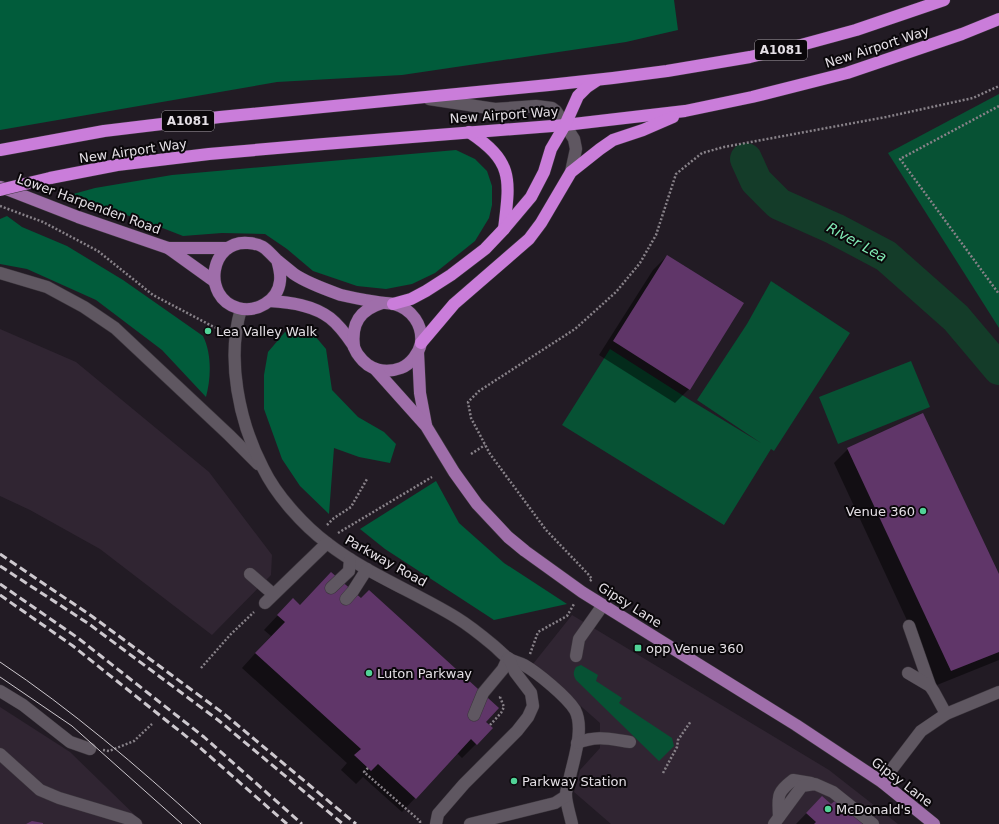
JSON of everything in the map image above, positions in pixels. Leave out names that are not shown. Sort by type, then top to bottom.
[{"type":"highway","name":"New Airport Way","points":[[3,149],[104,131],[197,119],[422,98],[597,80],[668,71],[750,57],[856,30],[944,0]]},
{"type":"highway","name":"New Airport Way","points":[[0,190],[50,178],[117,165],[209,154],[565,125],[685,111],[759,96],[847,73],[962,34],[999,18]]},
{"type":"highway","points":[[388,304],[411,299],[451,275],[485,248],[504,229],[531,197],[544,172],[551,149],[565,125],[578,96],[597,80]]},
{"type":"highway","points":[[419,348],[454,304],[529,239],[541,223],[571,172],[613,140],[643,130],[685,111]]},
{"type":"highway","points":[[469,132],[497,155],[504,167],[507,178],[508,196],[504,229]]},
{"type":"main road","name":"Lower Harpenden Road","points":[[0,186],[78,217],[168,248],[214,281]]},
{"type":"main road","points":[[241,243],[255,243],[272,252],[277,260],[280,271],[280,282],[277,292],[269,301],[261,306],[251,309],[241,309],[226,302],[216,289],[214,281],[215,266],[228,248],[241,243]]},
{"type":"main road","name":"Lower Harpenden Road","points":[[168,248],[228,248]]},
{"type":"main road","points":[[269,301],[287,302],[300,305],[330,318],[343,331],[362,360],[375,369],[390,371],[404,367],[412,360],[419,348],[420,330],[415,318],[402,306],[354,298],[329,291],[295,275],[277,260]]},
{"type":"main road","points":[[354,347],[354,328],[358,319],[373,306],[388,304]]},
{"type":"main road","name":"Gipsy Lane","points":[[419,348],[420,393],[426,426]]},
{"type":"main road","name":"Gipsy Lane","points":[[375,369],[426,426],[454,472],[478,504],[508,537],[530,556],[603,605],[796,725],[882,782],[934,824]]},
{"type":"street","points":[[422,98],[495,109],[536,106],[552,108],[574,139],[576,149],[571,172]]},
{"type":"street","points":[[0,273],[46,288],[84,307],[115,328],[263,469]]},
{"type":"street","name":"Parkway Road","points":[[241,309],[235,334],[235,351],[236,380],[242,413],[263,469],[282,496],[316,534],[327,543],[367,569],[426,599],[459,619],[478,632],[509,659]]},
{"type":"street","points":[[250,574],[269,598],[327,543]]},
{"type":"street","points":[[331,588],[349,571],[350,559]]},
{"type":"street","points":[[346,600],[367,569]]},
{"type":"street","points":[[576,656],[579,639],[603,605]]},
{"type":"street","points":[[909,626],[930,686],[946,714]]},
{"type":"street","points":[[474,715],[482,693],[503,669],[509,659]]},
{"type":"street","points":[[509,659],[532,670],[556,690],[574,709],[578,719],[577,743],[566,796],[572,824]]},
{"type":"street","points":[[436,824],[438,814],[442,809],[464,784],[516,731],[528,717],[533,706],[531,693],[515,672],[509,659]]},
{"type":"street","points":[[908,673],[930,686]]},
{"type":"street","points":[[0,691],[23,705],[70,742],[90,749]]},
{"type":"street","points":[[882,782],[921,732],[946,714],[999,692]]},
{"type":"street","points":[[577,743],[589,738],[600,737],[630,742]]},
{"type":"street","points":[[0,754],[40,790],[59,798],[119,816],[136,824]]},
{"type":"street","points":[[777,820],[802,786],[815,784],[833,792],[873,824]]},
{"type":"street","points":[[470,824],[555,803],[566,796]]},
{"type":"path","points":[[592,579],[546,530],[490,454],[471,418],[468,402],[479,391],[575,329],[616,292],[640,263],[656,235],[676,174],[702,153],[724,147],[886,117],[973,98],[999,86]]},
{"type":"path","points":[[999,106],[900,159],[999,294]]},
{"type":"path","points":[[0,206],[43,222],[98,251],[153,295],[212,326]]},
{"type":"path","points":[[471,454],[485,445]]},
{"type":"path","points":[[338,533],[432,477]]},
{"type":"path","points":[[316,534],[334,518],[351,507],[367,479]]},
{"type":"path","points":[[201,668],[230,635],[269,598]]},
{"type":"path","points":[[529,655],[538,632],[567,616],[574,604]]},
{"type":"path","points":[[490,725],[501,713],[504,707],[500,697],[503,692]]},
{"type":"path","points":[[663,773],[677,747],[678,740],[691,721]]},
{"type":"path","points":[[90,749],[109,750],[134,741],[152,724]]},
{"type":"path","points":[[368,768],[364,772],[420,821],[420,824]]},
{"type":"shaded area","points":[[0,329],[76,362],[209,472],[272,555],[271,575],[212,635],[100,549],[30,510],[0,496]]},
{"type":"shaded area","points":[[572,615],[829,770],[898,824],[611,824],[574,792],[580,770],[600,748],[600,723],[533,664]]},
{"type":"shaded area","points":[[0,707],[70,752],[144,824],[0,824]]},
{"type":"green space","points":[[0,0],[674,0],[678,30],[626,42],[402,75],[277,82],[0,130]]},
{"type":"green space","points":[[999,94],[999,328],[888,153]]},
{"type":"green space","points":[[456,150],[475,159],[487,171],[492,186],[492,205],[489,218],[475,241],[435,273],[412,284],[386,289],[357,286],[313,271],[287,249],[265,234],[222,233],[183,236],[142,220],[66,196],[95,188],[172,175]]},
{"type":"green space","points":[[7,216],[22,227],[67,246],[123,280],[203,336],[208,350],[210,366],[206,397],[162,350],[96,300],[27,269],[0,264],[0,219]]},
{"type":"green space","points":[[771,281],[850,333],[774,451],[771,449],[724,525],[562,425],[610,349],[761,443],[697,400],[747,324]]},
{"type":"green space","points":[[285,332],[315,336],[326,349],[332,390],[358,417],[384,432],[396,444],[390,463],[359,457],[334,448],[329,514],[300,486],[282,459],[264,409],[264,375],[268,352]]},
{"type":"green space","points":[[911,361],[930,407],[838,444],[819,397]]},
{"type":"green space","points":[[436,481],[459,523],[504,563],[567,604],[494,620],[385,549],[360,529]]},
{"type":"green space","points":[[581,665],[598,675],[596,681],[622,698],[619,703],[672,738],[674,746],[659,761],[576,680],[574,670],[576,667]]},
{"type":"building","points":[[667,255],[744,303],[690,390],[613,341]]},
{"type":"building","name":"Venue 360","points":[[923,413],[999,574],[999,652],[951,671],[847,448]]},
{"type":"building","name":"Luton Parkway","points":[[331,572],[361,598],[369,590],[499,708],[486,722],[493,728],[477,745],[471,739],[416,799],[378,764],[371,771],[354,755],[361,749],[255,653],[285,622],[277,615],[293,598],[300,605]]},
{"type":"building","name":"McDonald's","points":[[822,796],[831,804],[836,800],[863,824],[814,824],[816,822],[806,813]]},
{"type":"building","points":[[32,821],[43,823],[43,824],[26,824]]},
{"type":"waterway","name":"River Lea","points":[[746,159],[756,181],[779,204],[835,229],[886,256],[956,318],[999,369]]},
{"type":"tram line","points":[[0,662],[53,699],[104,739],[201,824]]},
{"type":"tram line","points":[[0,677],[72,726],[182,824]]},
{"type":"railway","points":[[0,554],[93,617],[223,713],[356,824]]},
{"type":"railway","points":[[0,566],[89,624],[218,720],[343,824]]},
{"type":"railway","points":[[0,584],[78,638],[204,737],[302,824]]},
{"type":"railway","points":[[0,595],[73,646],[197,745],[287,824]]},
{"type":"place","name":"Lea Valley Walk","points":[[208,331]]},
{"type":"place","name":"Venue 360","points":[[923,511]]},
{"type":"place","name":"opp Venue 360","points":[[638,648]]},
{"type":"place","name":"Luton Parkway","points":[[369,673]]},
{"type":"place","name":"Parkway Station","points":[[514,781]]},
{"type":"place","name":"McDonald's","points":[[828,809]]}]
